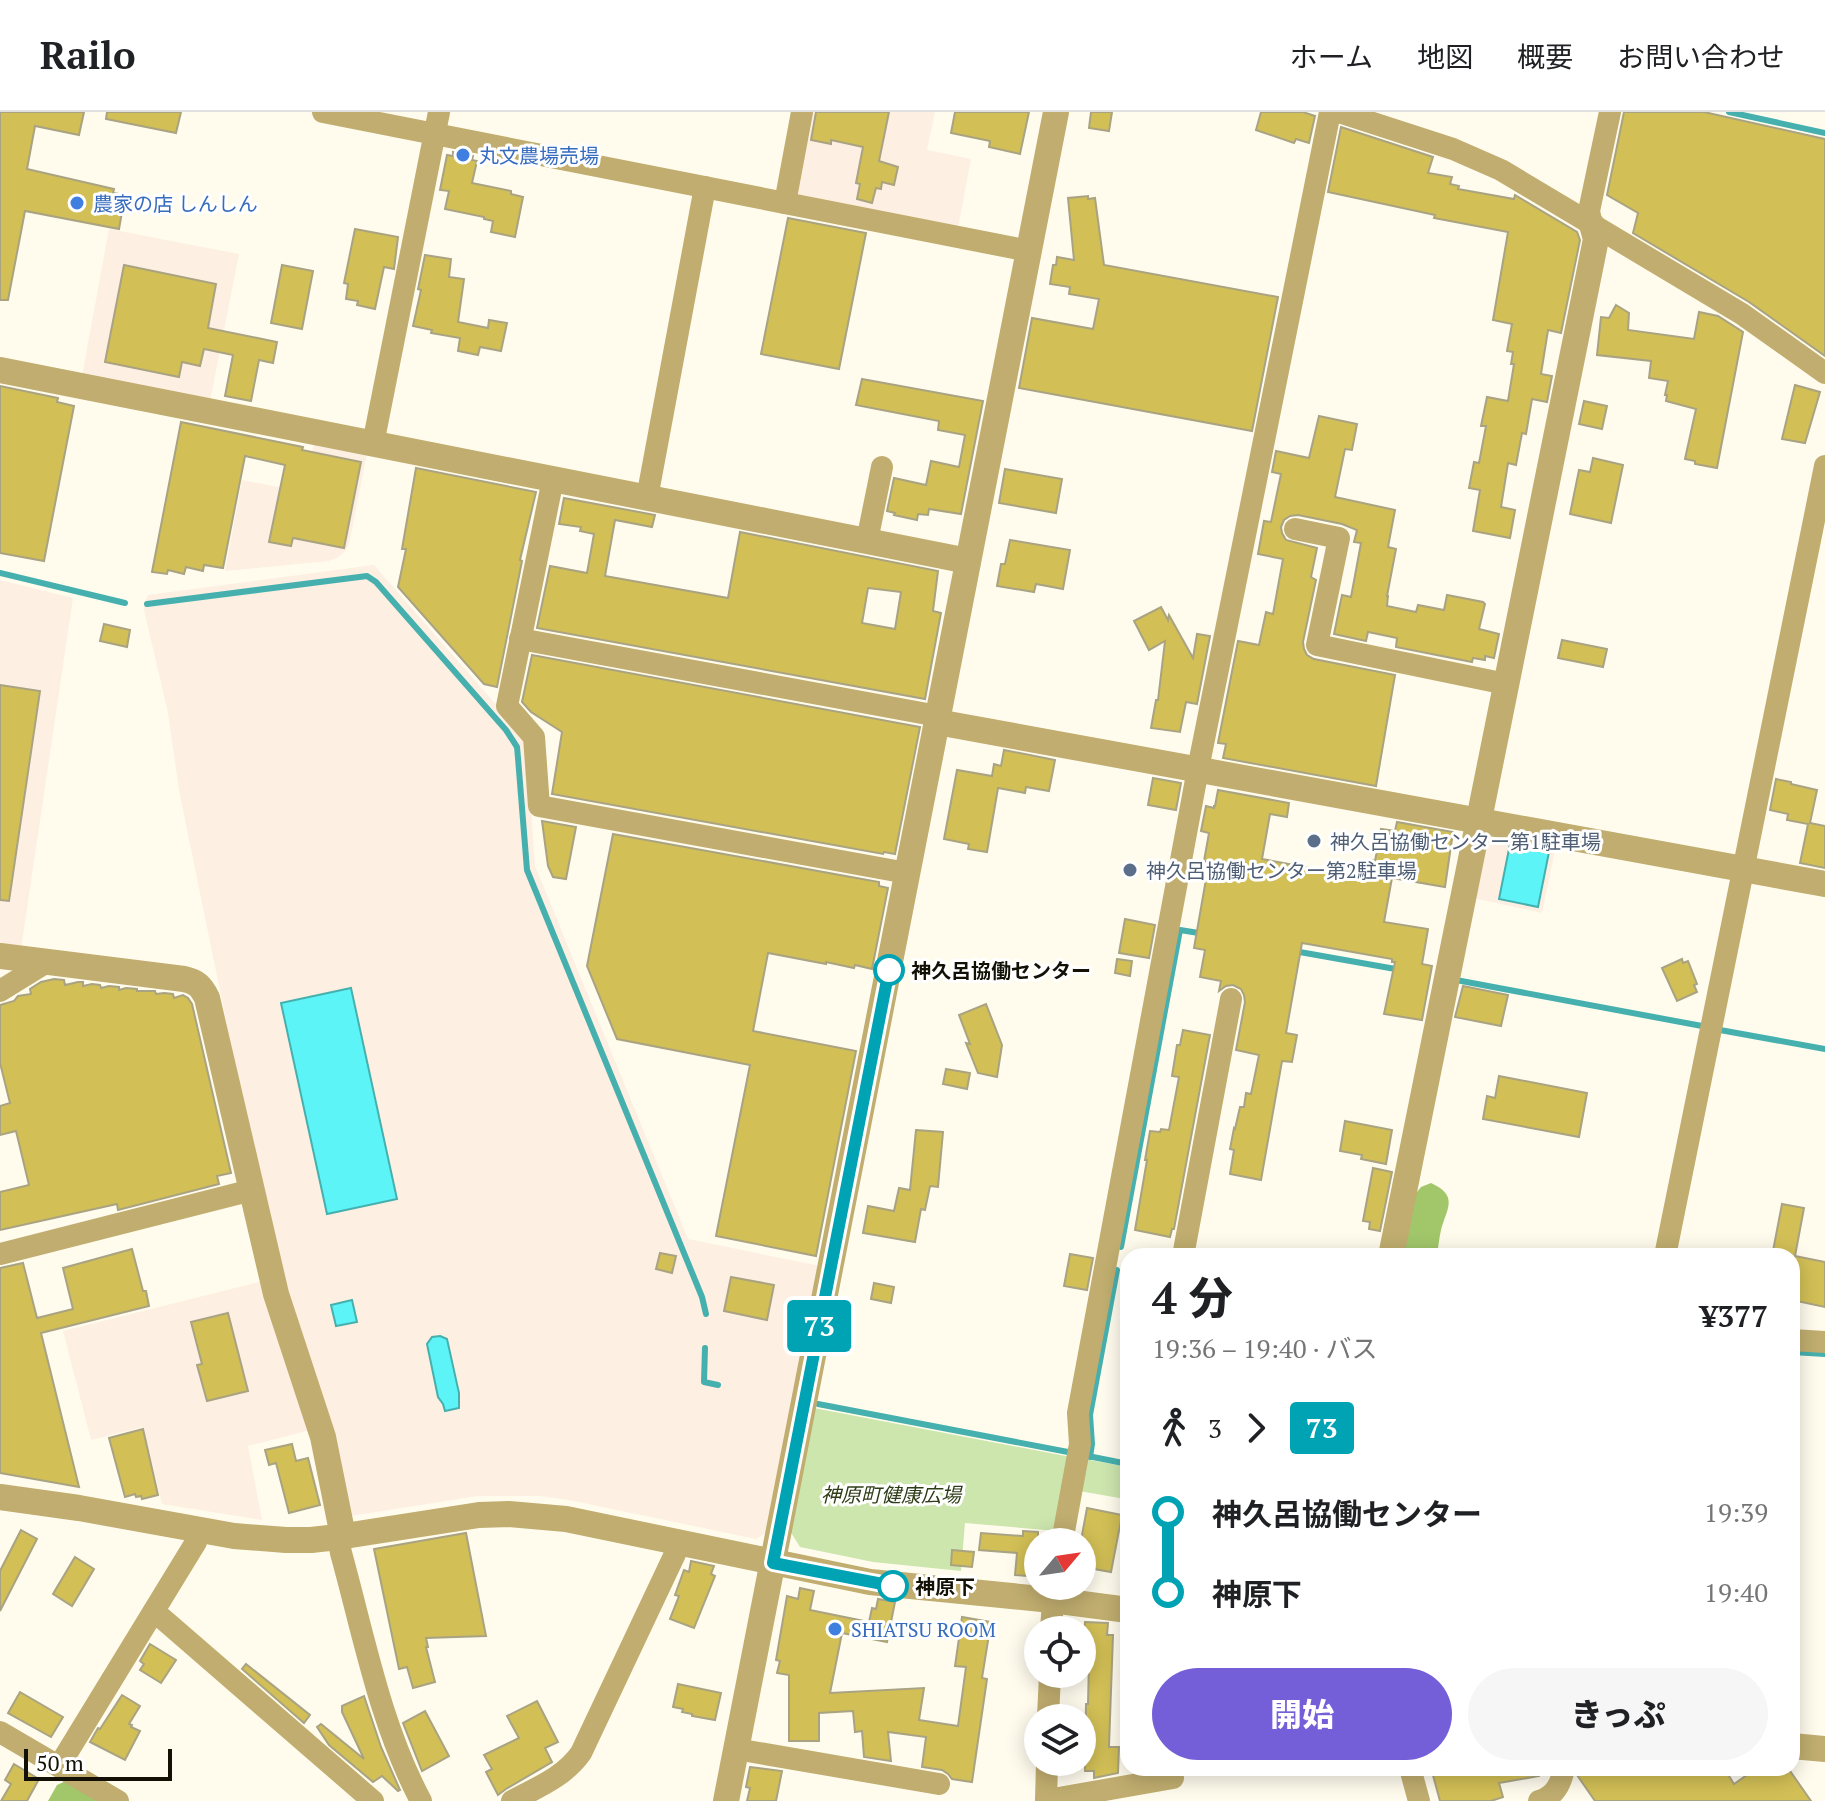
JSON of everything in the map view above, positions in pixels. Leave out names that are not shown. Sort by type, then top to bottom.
[{"type":"street","points":[[323,112],[437,123],[705,187],[1029,251]]},
{"type":"street","points":[[785,203],[802,112]]},
{"type":"street","points":[[726,1801],[1056,112]]},
{"type":"street","points":[[1065,1528],[1080,1444],[1078,1413],[1118,1258],[1198,769],[1330,112]]},
{"type":"street","points":[[1339,112],[1478,158],[1501,170],[1742,314],[1825,373]]},
{"type":"street","points":[[1393,1248],[1596,239],[1589,211],[1610,112]]},
{"type":"street","points":[[373,444],[437,123]]},
{"type":"street","points":[[647,498],[705,187]]},
{"type":"street","points":[[0,370],[968,561]]},
{"type":"street","points":[[1667,1248],[1825,466]]},
{"type":"street","points":[[867,541],[882,467]]},
{"type":"street","points":[[553,479],[507,706],[534,737],[539,806],[907,873]]},
{"type":"street","points":[[1295,529],[1339,538],[1317,645],[1506,684]]},
{"type":"street","points":[[520,639],[1198,769],[1825,884]]},
{"type":"street","points":[[0,956],[184,979],[199,984],[207,998],[276,1294],[323,1437],[341,1536],[341,1553],[387,1722],[421,1801]]},
{"type":"street","points":[[0,991],[47,962]]},
{"type":"street","points":[[1184,1248],[1231,999]]},
{"type":"street","points":[[0,1254],[252,1190]]},
{"type":"street","points":[[1800,1340],[1825,1342]]},
{"type":"street","points":[[0,1497],[262,1539],[311,1540],[451,1519],[509,1514],[566,1519],[893,1586],[1024,1592]]},
{"type":"street","points":[[59,1766],[196,1542],[198,1530]]},
{"type":"street","points":[[512,1801],[566,1771],[581,1753],[678,1542]]},
{"type":"street","points":[[1084,1600],[1120,1608]]},
{"type":"street","points":[[153,1613],[373,1801]]},
{"type":"street","points":[[0,1732],[118,1801]]},
{"type":"street","points":[[1800,1747],[1825,1749]]},
{"type":"street","points":[[736,1749],[939,1784]]},
{"type":"street","points":[[1047,1776],[1046,1800],[1173,1778]]},
{"type":"street","points":[[1412,1776],[1419,1801]]},
{"type":"street","points":[[1539,1801],[1553,1793],[1562,1776]]},
{"type":"shaded area","points":[[810,112],[935,112],[927,150],[971,159],[958,228],[796,196]]},
{"type":"shaded area","points":[[109,229],[239,254],[210,401],[82,376]]},
{"type":"shaded area","points":[[314,442],[367,453],[349,544],[344,552],[328,561],[225,571],[242,480],[303,492]]},
{"type":"shaded area","points":[[374,565],[526,739],[535,866],[688,1239],[820,1266],[769,1531],[756,1539],[539,1496],[478,1496],[350,1516],[287,1291],[249,1133],[144,603],[148,595]]},
{"type":"shaded area","points":[[0,580],[73,598],[21,949],[0,946]]},
{"type":"shaded area","points":[[1486,835],[1556,845],[1542,913],[1473,898]]},
{"type":"shaded area","points":[[263,1281],[310,1430],[248,1446],[262,1520],[162,1504],[143,1427],[91,1440],[63,1331]]},
{"type":"green space","points":[[1431,1183],[1448,1198],[1438,1248],[1403,1248],[1413,1197],[1421,1187]]},
{"type":"green space","name":"神原町健康広場","points":[[814,1408],[1071,1457],[1058,1528],[965,1523],[961,1571],[873,1562],[800,1547],[790,1531]]},
{"type":"green space","points":[[1085,1459],[1120,1466],[1120,1498],[1079,1491]]},
{"type":"green space","points":[[66,1781],[104,1801],[48,1801],[57,1785]]},
{"type":"water","points":[[1510,844],[1549,852],[1538,907],[1499,899]]},
{"type":"water","points":[[351,988],[397,1199],[327,1214],[281,1003]]},
{"type":"water","points":[[352,1300],[357,1322],[336,1326],[331,1305]]},
{"type":"water","points":[[432,1337],[447,1339],[459,1393],[459,1408],[445,1411],[438,1397],[427,1344]]},
{"type":"building","points":[[0,112],[84,112],[79,135],[35,126],[27,169],[114,189],[113,193],[125,195],[119,229],[25,211],[8,300],[0,300]]},
{"type":"building","points":[[107,112],[181,112],[176,133],[106,119]]},
{"type":"building","points":[[816,112],[889,112],[879,161],[898,167],[894,185],[882,182],[881,189],[876,188],[872,203],[857,199],[860,184],[856,183],[863,147],[831,140],[831,144],[811,140]]},
{"type":"building","points":[[955,112],[1029,112],[1020,154],[989,147],[990,141],[951,133]]},
{"type":"building","points":[[1091,112],[1112,112],[1109,131],[1089,128]]},
{"type":"building","points":[[1261,112],[1303,112],[1315,116],[1309,143],[1296,139],[1294,143],[1256,130]]},
{"type":"building","points":[[1624,112],[1704,112],[1825,139],[1825,356],[1749,302],[1633,233],[1638,213],[1607,195]]},
{"type":"building","points":[[1341,127],[1433,157],[1428,173],[1452,177],[1450,184],[1459,186],[1458,189],[1514,199],[1515,195],[1577,232],[1580,240],[1561,333],[1548,330],[1541,374],[1552,376],[1547,402],[1532,399],[1526,434],[1522,433],[1516,465],[1508,463],[1501,507],[1515,510],[1510,538],[1473,531],[1480,490],[1469,488],[1474,462],[1479,463],[1486,426],[1481,426],[1487,397],[1508,401],[1514,364],[1511,364],[1513,352],[1507,351],[1512,324],[1493,320],[1508,232],[1328,192]]},
{"type":"building","points":[[453,152],[473,156],[472,160],[477,161],[472,183],[511,191],[511,194],[523,197],[515,237],[491,232],[493,221],[484,217],[445,209],[449,191],[440,190],[447,155],[453,156]]},
{"type":"building","points":[[1088,196],[1088,199],[1095,198],[1104,265],[1278,297],[1252,431],[1019,388],[1032,318],[1093,329],[1099,299],[1069,294],[1070,287],[1050,284],[1057,257],[1074,260],[1068,198]]},
{"type":"building","points":[[788,218],[866,233],[839,369],[761,354]]},
{"type":"building","points":[[355,229],[398,237],[394,269],[384,267],[375,309],[346,299],[348,284],[344,283]]},
{"type":"building","points":[[425,255],[451,259],[449,277],[464,279],[458,322],[488,328],[489,320],[507,323],[501,351],[480,347],[478,355],[458,351],[460,338],[413,326]]},
{"type":"building","points":[[124,265],[216,284],[208,328],[277,342],[273,363],[259,360],[251,401],[225,396],[233,355],[204,349],[200,366],[182,362],[179,377],[105,362]]},
{"type":"building","points":[[282,265],[313,271],[302,329],[271,323]]},
{"type":"building","points":[[1616,305],[1629,313],[1628,330],[1694,339],[1699,312],[1718,316],[1743,332],[1717,468],[1685,459],[1696,409],[1666,401],[1668,381],[1649,378],[1651,361],[1597,355],[1601,317],[1609,318]]},
{"type":"building","points":[[862,379],[983,401],[961,514],[929,509],[928,515],[918,514],[917,520],[887,511],[894,478],[926,485],[931,461],[959,467],[965,435],[938,430],[939,421],[856,405]]},
{"type":"building","points":[[1795,385],[1820,392],[1805,443],[1782,439]]},
{"type":"building","points":[[0,386],[58,398],[57,402],[74,406],[44,561],[0,553]]},
{"type":"building","points":[[1584,401],[1607,406],[1602,429],[1579,424]]},
{"type":"building","points":[[1319,416],[1357,424],[1352,450],[1345,449],[1335,497],[1395,510],[1388,547],[1396,549],[1387,606],[1416,612],[1418,605],[1444,610],[1447,595],[1483,602],[1479,629],[1499,634],[1494,658],[1473,658],[1472,662],[1396,647],[1397,638],[1368,632],[1366,641],[1334,634],[1342,595],[1351,597],[1361,543],[1354,542],[1357,530],[1298,515],[1284,520],[1281,527],[1286,540],[1317,548],[1311,577],[1316,580],[1303,642],[1307,655],[1395,675],[1376,786],[1223,758],[1226,744],[1218,743],[1238,641],[1259,645],[1266,612],[1273,614],[1283,559],[1258,554],[1264,521],[1271,522],[1281,474],[1272,472],[1276,451],[1309,458]]},
{"type":"building","points":[[181,422],[361,462],[344,548],[293,538],[291,546],[269,542],[285,465],[245,456],[223,568],[204,565],[203,571],[186,567],[184,574],[168,570],[167,574],[152,572]]},
{"type":"building","points":[[1593,458],[1623,465],[1611,523],[1570,514],[1579,470],[1590,472]]},
{"type":"building","points":[[416,468],[536,492],[497,687],[484,684],[398,587]]},
{"type":"building","points":[[1005,469],[1062,479],[1056,513],[999,503]]},
{"type":"building","points":[[564,498],[655,515],[652,527],[615,520],[605,576],[728,598],[740,532],[938,571],[933,611],[941,613],[925,699],[537,628],[550,566],[587,573],[594,534],[580,531],[581,527],[559,524]],"holes":[[[868,588],[901,592],[895,629],[862,623]]]},
{"type":"building","points":[[1010,540],[1070,550],[1063,589],[1036,584],[1034,592],[997,586]]},
{"type":"building","points":[[1161,607],[1168,620],[1169,615],[1193,658],[1197,634],[1210,636],[1197,704],[1186,702],[1180,732],[1151,728],[1158,700],[1165,641],[1149,650],[1134,621]]},
{"type":"building","points":[[104,624],[130,630],[127,647],[100,641]]},
{"type":"building","points":[[1562,640],[1607,649],[1603,667],[1558,658]]},
{"type":"building","points":[[532,655],[920,727],[895,854],[552,794],[562,732],[531,712],[522,702]]},
{"type":"building","points":[[0,685],[40,691],[9,901],[0,900]]},
{"type":"building","points":[[1004,750],[1055,760],[1049,791],[1026,787],[1025,793],[998,788],[987,852],[968,849],[969,844],[944,839],[957,770],[992,776],[994,764],[1001,766]]},
{"type":"building","points":[[1153,778],[1181,783],[1176,810],[1148,805]]},
{"type":"building","points":[[1776,779],[1817,790],[1810,823],[1825,826],[1825,868],[1800,863],[1808,824],[1787,820],[1788,814],[1770,810]]},
{"type":"building","points":[[1218,790],[1289,803],[1287,817],[1270,814],[1262,859],[1369,879],[1381,829],[1395,831],[1397,822],[1453,832],[1445,887],[1392,878],[1384,922],[1428,929],[1422,964],[1432,966],[1422,1020],[1384,1014],[1395,962],[1392,959],[1302,943],[1286,1033],[1297,1035],[1292,1062],[1282,1061],[1261,1180],[1230,1174],[1234,1128],[1240,1107],[1244,1107],[1246,1093],[1251,1094],[1259,1055],[1236,1050],[1244,995],[1241,989],[1233,985],[1219,991],[1221,981],[1200,977],[1205,950],[1194,948],[1209,862],[1204,861],[1209,833],[1201,831],[1206,806],[1214,808]]},
{"type":"building","points":[[542,821],[576,827],[566,879],[553,877],[548,866]]},
{"type":"building","points":[[613,834],[879,882],[879,886],[888,888],[872,969],[768,953],[753,1031],[856,1051],[816,1256],[716,1236],[750,1065],[617,1039],[587,966]]},
{"type":"building","points":[[1125,919],[1155,925],[1149,958],[1119,953]]},
{"type":"building","points":[[1117,959],[1132,961],[1130,976],[1115,973]]},
{"type":"building","points":[[1682,959],[1683,963],[1688,961],[1697,992],[1677,1001],[1662,968]]},
{"type":"building","points":[[54,979],[64,980],[65,985],[83,982],[83,986],[92,984],[101,988],[119,987],[119,990],[155,991],[156,994],[173,994],[174,998],[183,995],[188,998],[192,1004],[231,1173],[217,1176],[219,1184],[118,1210],[117,1204],[0,1230],[0,1192],[29,1185],[16,1131],[0,1135],[0,1106],[10,1103],[0,1063],[0,1005],[14,1001],[18,996],[31,994],[30,989]]},
{"type":"building","points":[[1463,986],[1508,995],[1501,1026],[1455,1017]]},
{"type":"building","points":[[986,1004],[1002,1045],[997,1077],[978,1073],[959,1015]]},
{"type":"building","points":[[1183,1030],[1210,1035],[1170,1237],[1135,1230],[1150,1131],[1169,1130],[1179,1077],[1172,1076]]},
{"type":"building","points":[[946,1069],[970,1073],[967,1089],[943,1084]]},
{"type":"building","points":[[1499,1076],[1587,1093],[1579,1137],[1483,1119],[1487,1096],[1495,1098]]},
{"type":"building","points":[[1345,1121],[1392,1130],[1386,1164],[1340,1151]]},
{"type":"building","points":[[916,1130],[943,1132],[938,1187],[930,1186],[925,1210],[921,1209],[915,1242],[863,1233],[868,1206],[894,1211],[899,1188],[910,1190]]},
{"type":"building","points":[[1373,1168],[1392,1172],[1380,1231],[1369,1229],[1370,1222],[1363,1221]]},
{"type":"building","points":[[1782,1204],[1804,1208],[1796,1248],[1774,1248]]},
{"type":"building","points":[[132,1249],[149,1306],[41,1333],[79,1487],[0,1473],[0,1268],[23,1263],[37,1318],[73,1309],[63,1268]]},
{"type":"building","points":[[660,1253],[676,1256],[672,1273],[656,1269]]},
{"type":"building","points":[[1070,1254],[1093,1258],[1087,1290],[1064,1286]]},
{"type":"building","points":[[1800,1257],[1825,1262],[1825,1307],[1800,1302]]},
{"type":"building","points":[[731,1277],[774,1285],[767,1320],[724,1311]]},
{"type":"building","points":[[874,1283],[894,1287],[891,1303],[871,1299]]},
{"type":"building","points":[[228,1313],[248,1391],[207,1401],[197,1365],[202,1364],[191,1322]]},
{"type":"building","points":[[143,1429],[158,1495],[142,1499],[135,1494],[125,1497],[109,1438]]},
{"type":"building","points":[[292,1444],[296,1461],[308,1458],[320,1505],[289,1513],[276,1463],[269,1465],[265,1450]]},
{"type":"building","points":[[1087,1508],[1120,1515],[1111,1572],[1096,1569],[1096,1528],[1083,1528]]},
{"type":"building","points":[[21,1530],[37,1539],[0,1611],[0,1571]]},
{"type":"building","points":[[1024,1531],[1024,1576],[1015,1575],[1017,1553],[979,1550],[981,1533],[1023,1536]]},
{"type":"building","points":[[466,1533],[486,1636],[426,1638],[435,1682],[413,1688],[407,1667],[399,1669],[374,1549]]},
{"type":"building","points":[[952,1550],[974,1552],[972,1567],[951,1565]]},
{"type":"building","points":[[75,1557],[94,1569],[72,1606],[53,1594]]},
{"type":"building","points":[[691,1561],[714,1566],[711,1574],[715,1576],[694,1628],[670,1619],[684,1570],[689,1572]]},
{"type":"building","points":[[800,1588],[814,1591],[810,1610],[869,1622],[878,1599],[895,1602],[887,1642],[842,1633],[830,1693],[924,1688],[919,1720],[958,1726],[966,1667],[955,1666],[962,1617],[991,1622],[982,1678],[987,1679],[972,1782],[952,1779],[942,1770],[922,1767],[926,1737],[888,1732],[891,1761],[864,1757],[862,1731],[855,1732],[853,1711],[819,1713],[819,1741],[789,1741],[789,1675],[777,1673],[780,1661],[776,1660],[787,1596],[798,1599]]},
{"type":"building","points":[[1096,1622],[1108,1623],[1107,1635],[1113,1635],[1109,1747],[1119,1747],[1118,1773],[1094,1778],[1096,1704],[1088,1704],[1088,1688],[1096,1688]]},
{"type":"building","points":[[150,1644],[176,1660],[161,1683],[140,1670],[144,1664],[140,1661]]},
{"type":"building","points":[[246,1664],[310,1715],[304,1723],[242,1669]]},
{"type":"building","points":[[678,1684],[721,1693],[715,1720],[692,1716],[682,1712],[683,1709],[673,1707]]},
{"type":"building","points":[[20,1692],[63,1717],[51,1737],[8,1713]]},
{"type":"building","points":[[122,1695],[140,1706],[129,1724],[140,1731],[125,1760],[90,1742]]},
{"type":"building","points":[[364,1696],[398,1791],[382,1776],[373,1782],[329,1745],[317,1727],[321,1724],[364,1759],[342,1706]]},
{"type":"building","points":[[537,1701],[558,1742],[545,1748],[552,1762],[498,1795],[486,1772],[492,1769],[484,1755],[519,1738],[507,1716]]},
{"type":"building","points":[[425,1711],[449,1756],[422,1771],[403,1723]]},
{"type":"building","points":[[14,1764],[39,1779],[27,1801],[1,1801],[11,1784],[5,1780]]},
{"type":"building","points":[[750,1767],[782,1771],[776,1801],[747,1801]]},
{"type":"building","points":[[1433,1776],[1539,1776],[1499,1783],[1503,1797],[1491,1801],[1440,1801]]},
{"type":"building","points":[[1578,1776],[1729,1776],[1734,1784],[1746,1776],[1794,1776],[1811,1801],[1595,1801]]},
{"type":"waterway","points":[[1729,112],[1825,133]]},
{"type":"waterway","points":[[0,573],[125,603]]},
{"type":"waterway","points":[[147,604],[367,576],[376,582],[506,730],[517,747],[527,870],[702,1297],[706,1314]]},
{"type":"waterway","points":[[1121,1247],[1180,930],[1205,934]]},
{"type":"waterway","points":[[1294,951],[1401,970]]},
{"type":"waterway","points":[[1456,980],[1702,1026]]},
{"type":"waterway","points":[[1720,1030],[1825,1049]]},
{"type":"waterway","points":[[1090,1457],[1090,1415],[1117,1270]]},
{"type":"waterway","points":[[705,1348],[704,1382],[718,1385]]},
{"type":"waterway","points":[[1800,1352],[1825,1354]]},
{"type":"waterway","points":[[818,1404],[1068,1452]]},
{"type":"waterway","points":[[1088,1456],[1120,1462]]},
{"type":"bus line","name":"73","points":[[889,970],[773,1563],[893,1586]]},
{"type":"place","name":"丸文農場売場","points":[[463,155]]},
{"type":"place","name":"農家の店 しんしん","points":[[77,203]]},
{"type":"place","name":"神久呂協働センター第1駐車場","points":[[1314,841]]},
{"type":"place","name":"神久呂協働センター第2駐車場","points":[[1130,870]]},
{"type":"place","name":"神久呂協働センター","points":[[889,970]]},
{"type":"place","name":"神原下","points":[[893,1586]]},
{"type":"place","name":"SHIATSU ROOM","points":[[835,1629]]}]
